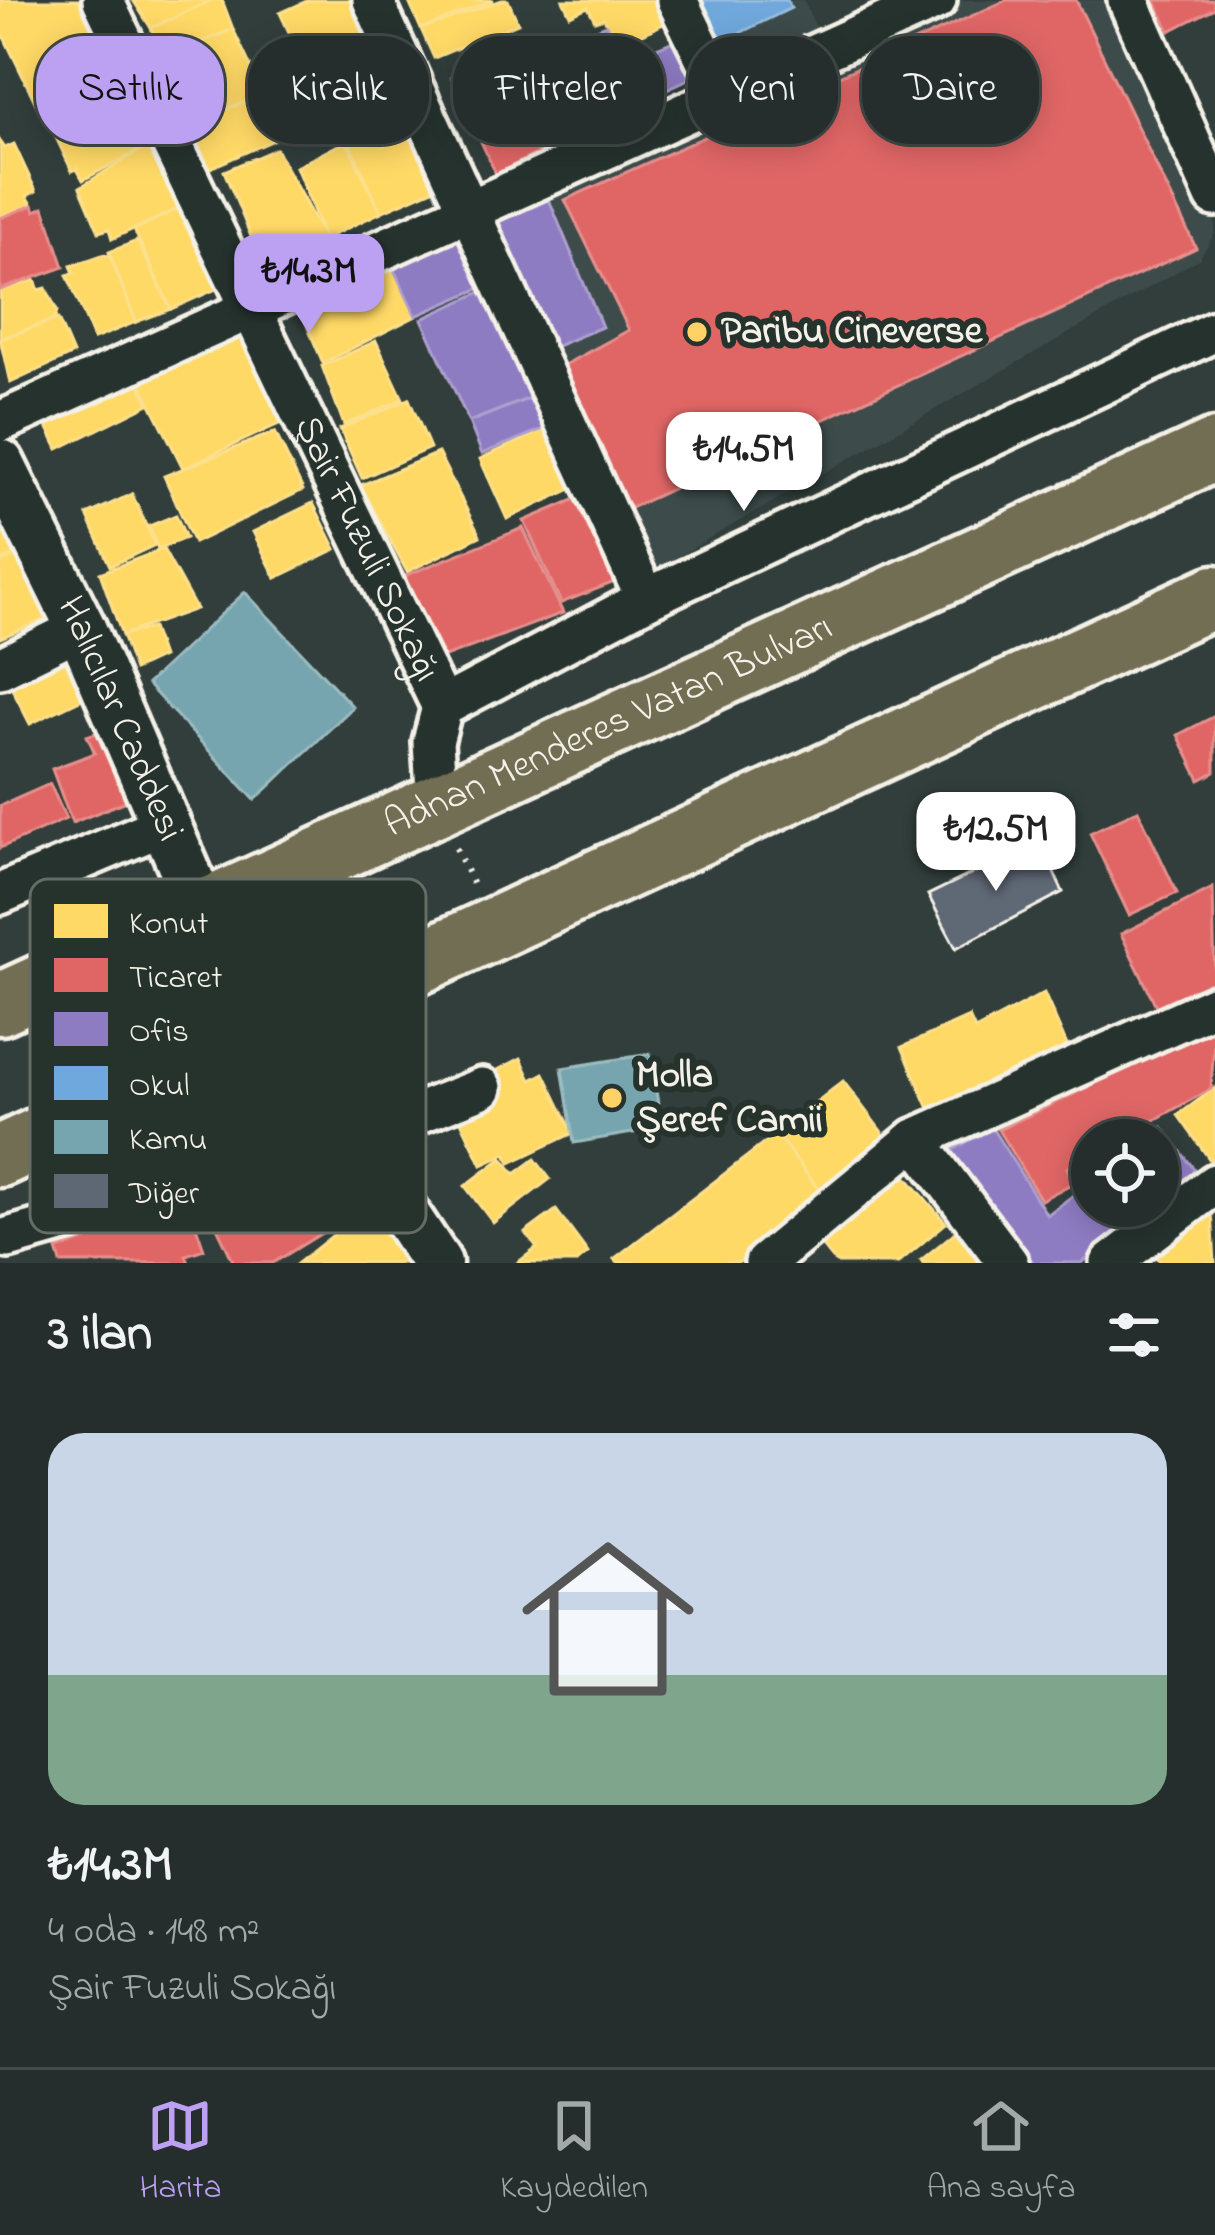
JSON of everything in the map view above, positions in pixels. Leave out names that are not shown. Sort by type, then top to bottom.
[{"type":"main road","name":"Adnan Menderes Vatan Bulvarı","points":[[276,879],[1215,450]]},
{"type":"main road","points":[[426,958],[1215,596]]},
{"type":"main road","name":"Adnan Menderes Vatan Bulvarı","points":[[0,1004],[30,990]]},
{"type":"main road","points":[[0,1156],[30,1142]]},
{"type":"street","name":"Şair Fuzuli Sokağı","points":[[103,0],[442,706]]},
{"type":"street","points":[[373,0],[646,599]]},
{"type":"street","points":[[677,0],[695,36]]},
{"type":"street","points":[[838,42],[936,0]]},
{"type":"street","points":[[1128,0],[1215,196]]},
{"type":"street","points":[[0,422],[253,305],[471,212],[688,108]]},
{"type":"street","points":[[437,806],[433,742],[442,706],[646,599],[1215,331]]},
{"type":"street","name":"Halıcılar Caddesi","points":[[0,464],[81,628],[189,879]]},
{"type":"street","points":[[0,668],[81,628]]},
{"type":"street","points":[[36,879],[166,824]]},
{"type":"street","points":[[0,894],[30,881]]},
{"type":"street","points":[[765,1263],[915,1139],[1215,1006]]},
{"type":"street","points":[[426,1110],[482,1088]]},
{"type":"street","points":[[915,1139],[1008,1263]]},
{"type":"street","points":[[1112,1263],[1215,1184]]},
{"type":"street","points":[[412,1233],[431,1261]]},
{"type":"path","points":[[437,806],[491,927]]},
{"type":"shaded area","points":[[685,0],[803,0],[820,36],[701,36]]},
{"type":"shaded area","points":[[960,0],[1126,0],[1215,152],[1215,233],[1199,259],[654,570],[498,221],[688,132],[688,144],[838,144],[838,58],[862,47],[862,144],[1039,144],[1039,36],[884,36]]},
{"type":"building: Konut","points":[[0,0],[88,0],[106,36],[36,36],[36,104],[0,29]]},
{"type":"building: Konut","points":[[133,0],[213,0],[151,28]]},
{"type":"building: Konut","points":[[222,0],[233,29],[216,36],[154,36],[151,28]]},
{"type":"building: Konut","points":[[309,0],[357,0],[375,36],[291,36],[280,13]]},
{"type":"building: Konut","points":[[408,0],[494,0],[421,29]]},
{"type":"building: Konut","points":[[502,0],[508,0],[518,23],[487,36],[453,36],[453,50],[434,58],[429,36],[421,29]]},
{"type":"building: Konut","points":[[563,0],[666,0],[675,18],[639,36],[612,36],[604,18],[595,21],[588,7],[570,15]]},
{"type":"building: Konut","points":[[233,29],[248,61],[248,101],[224,110],[224,36],[216,36]]},
{"type":"building: Konut","points":[[248,101],[248,144],[265,144],[210,168],[198,144],[224,144],[224,110]]},
{"type":"building: Konut","points":[[0,141],[5,148],[14,144],[36,191],[27,196],[32,204],[0,217]]},
{"type":"building: Konut","points":[[59,144],[150,144],[83,180],[77,169],[72,171]]},
{"type":"building: Konut","points":[[157,144],[186,205],[112,239],[109,229],[99,232],[80,187]]},
{"type":"building: Konut","points":[[347,144],[381,212],[325,239],[296,167]]},
{"type":"building: Konut","points":[[350,144],[424,144],[442,185],[381,212]]},
{"type":"building: Konut","points":[[276,149],[325,239],[263,266],[224,171]]},
{"type":"building: Konut","points":[[186,205],[223,286],[171,309],[134,230]]},
{"type":"building: Konut","points":[[137,241],[171,309],[136,322],[109,252]]},
{"type":"building: Konut","points":[[110,256],[136,322],[94,339],[67,275],[74,273],[71,266]]},
{"type":"building: Konut","points":[[388,257],[416,316],[323,363],[296,300]]},
{"type":"building: Konut","points":[[35,280],[39,290],[46,288],[57,311],[55,319],[0,339],[0,291]]},
{"type":"building: Konut","points":[[238,314],[290,419],[183,468],[132,366]]},
{"type":"building: Konut","points":[[58,319],[73,354],[10,383],[0,339]]},
{"type":"building: Konut","points":[[376,341],[403,399],[344,425],[322,366]]},
{"type":"building: Konut","points":[[134,373],[149,404],[58,449],[43,418]]},
{"type":"building: Konut","points":[[409,399],[430,448],[362,478],[340,429]]},
{"type":"building: Konut","points":[[557,424],[584,483],[507,519],[480,459]]},
{"type":"building: Konut","points":[[275,432],[303,490],[194,543],[164,476]]},
{"type":"building: Konut","points":[[438,453],[480,536],[407,572],[361,485]]},
{"type":"building: Konut","points":[[132,494],[155,545],[110,566],[87,515]]},
{"type":"building: Konut","points":[[313,503],[336,549],[276,578],[253,532]]},
{"type":"building: Konut","points":[[0,512],[27,551],[0,561]]},
{"type":"building: Konut","points":[[176,515],[186,538],[158,549],[149,526]]},
{"type":"building: Konut","points":[[163,549],[196,609],[122,635],[100,573]]},
{"type":"building: Konut","points":[[27,551],[56,615],[0,638],[0,563]]},
{"type":"building: Konut","points":[[152,628],[162,657],[134,670],[122,635]]},
{"type":"building: Konut","points":[[75,656],[96,692],[30,724],[10,685]]},
{"type":"building: Konut","points":[[1044,993],[1073,1059],[934,1120],[902,1047],[969,1017],[975,1030]]},
{"type":"building: Konut","points":[[521,1058],[531,1080],[544,1073],[573,1133],[510,1163],[506,1154],[482,1165],[458,1115],[504,1093],[494,1072]]},
{"type":"building: Konut","points":[[843,1081],[891,1144],[824,1196],[776,1134]]},
{"type":"building: Konut","points":[[1215,1088],[1215,1157],[1210,1160],[1178,1115]]},
{"type":"building: Konut","points":[[776,1134],[824,1196],[738,1263],[618,1263],[614,1259]]},
{"type":"building: Konut","points":[[502,1158],[515,1174],[535,1159],[550,1179],[493,1223],[465,1186]]},
{"type":"building: Konut","points":[[905,1175],[946,1223],[898,1263],[836,1263],[822,1246]]},
{"type":"building: Konut","points":[[556,1210],[588,1253],[576,1263],[517,1263],[537,1248],[525,1233]]},
{"type":"building: Konut","points":[[1212,1210],[1215,1263],[1161,1263],[1157,1257]]},
{"type":"building: Konut","points":[[960,1228],[990,1263],[923,1263],[921,1260]]},
{"type":"building: Konut","points":[[336,1233],[387,1233],[409,1260],[405,1263],[298,1263]]},
{"type":"building: Ticaret","points":[[1007,0],[1076,0],[1196,248],[624,511],[557,369],[629,330],[565,200],[689,144],[838,144],[838,76],[862,66],[862,144],[1039,144],[1039,36],[927,36]]},
{"type":"building: Ticaret","points":[[1154,0],[1215,0],[1215,8],[1170,31]]},
{"type":"building: Ticaret","points":[[482,144],[536,144],[539,152],[496,174]]},
{"type":"building: Ticaret","points":[[33,205],[35,211],[44,207],[64,267],[0,290],[0,218]]},
{"type":"building: Ticaret","points":[[590,493],[625,578],[561,603],[524,521]]},
{"type":"building: Ticaret","points":[[523,528],[563,613],[439,659],[404,576]]},
{"type":"building: Ticaret","points":[[1215,716],[1215,772],[1200,780],[1178,735]]},
{"type":"building: Ticaret","points":[[122,724],[151,791],[72,823],[52,769],[95,753],[87,736]]},
{"type":"building: Ticaret","points":[[50,784],[66,819],[0,848],[0,806]]},
{"type":"building: Ticaret","points":[[1138,810],[1177,893],[1129,915],[1090,833]]},
{"type":"building: Ticaret","points":[[1213,888],[1215,986],[1160,1014],[1121,934]]},
{"type":"building: Ticaret","points":[[1215,1027],[1211,1089],[1156,1119],[1071,1119],[1071,1166],[1067,1168],[1071,1184],[1041,1200],[998,1130]]},
{"type":"building: Ticaret","points":[[95,1233],[198,1233],[204,1249],[186,1255],[189,1263],[61,1263],[57,1250],[96,1237]]},
{"type":"building: Ticaret","points":[[220,1233],[322,1233],[273,1263],[234,1263]]},
{"type":"building: Ofis","points":[[606,25],[611,36],[582,36]]},
{"type":"building: Ofis","points":[[681,38],[688,52],[688,79],[664,90],[664,45]]},
{"type":"building: Ofis","points":[[545,190],[602,327],[547,350],[489,213]]},
{"type":"building: Ofis","points":[[461,224],[488,285],[416,316],[388,257]]},
{"type":"building: Ofis","points":[[492,287],[538,395],[469,422],[422,319]]},
{"type":"building: Ofis","points":[[538,395],[553,425],[482,454],[469,422]]},
{"type":"building: Ofis","points":[[992,1128],[1047,1215],[1071,1197],[1071,1227],[1129,1227],[1082,1263],[1034,1263],[949,1152]]},
{"type":"building: Ofis","points":[[1179,1149],[1198,1174],[1179,1189]]},
{"type":"building: Okul","points":[[695,0],[787,0],[791,8],[733,36],[713,36]]},
{"type":"building: Kamu","points":[[245,592],[353,707],[255,800],[147,684]]},
{"type":"building: Kamu","name":"Molla Şeref Camii","points":[[650,1054],[662,1128],[574,1143],[562,1068]]},
{"type":"building: Diğer","points":[[1039,841],[1063,892],[956,948],[928,895]]},
{"type":"place","name":"Paribu Cineverse","points":[[697,332]]},
{"type":"place","name":"Molla Şeref Camii","points":[[612,1098]]}]
